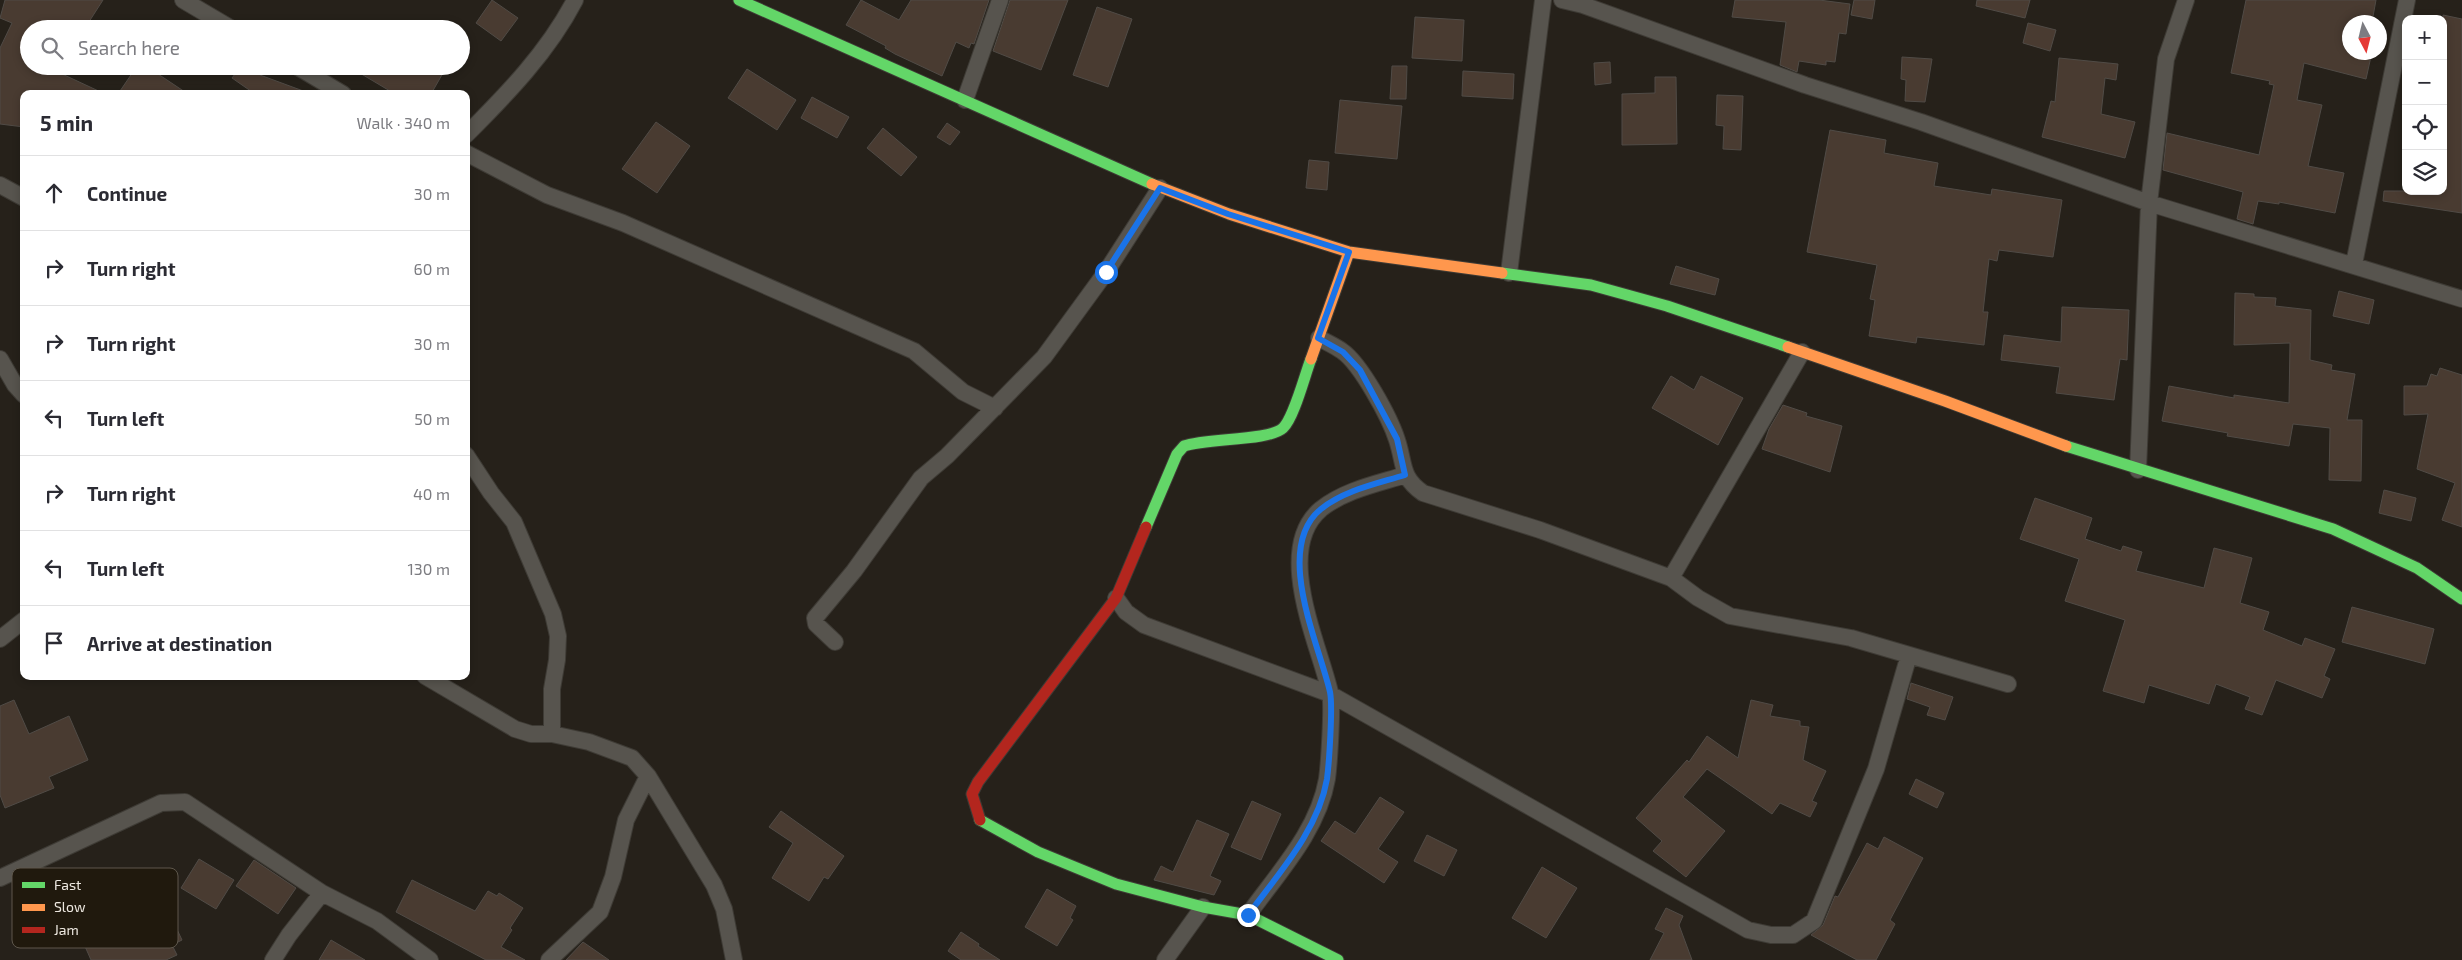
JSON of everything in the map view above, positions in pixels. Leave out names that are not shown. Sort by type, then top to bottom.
[{"type":"street","points":[[183,0],[217,20]]},
{"type":"street","points":[[470,131],[509,92],[560,28],[576,0]]},
{"type":"street","points":[[739,0],[1160,188],[1228,214],[1349,252],[1509,273],[1601,288],[1666,306],[1945,401],[2039,438],[2333,529],[2417,568],[2462,599]]},
{"type":"street","points":[[965,100],[1000,0]]},
{"type":"street","points":[[1509,273],[1543,0]]},
{"type":"street","points":[[1562,0],[1582,3],[1805,85],[1921,122],[2149,203],[2354,264],[2462,299]]},
{"type":"street","points":[[2138,470],[2149,203],[2166,59],[2186,0]]},
{"type":"street","points":[[2354,264],[2407,0]]},
{"type":"street","points":[[311,75],[336,90]]},
{"type":"street","points":[[470,159],[546,195],[622,224],[914,351],[963,392],[995,408]]},
{"type":"street","points":[[0,185],[20,196]]},
{"type":"street","points":[[835,642],[816,624],[815,618],[854,571],[921,478],[995,408],[1044,357],[1106,272],[1160,188]]},
{"type":"street","points":[[1338,960],[1248,915],[1202,907],[1116,884],[1038,852],[981,822],[974,806],[972,794],[978,782],[1116,598],[1177,454],[1184,446],[1193,443],[1269,434],[1283,428],[1290,417],[1349,252]]},
{"type":"street","points":[[1318,338],[1343,352],[1360,370],[1397,439],[1405,475],[1413,486],[1423,493],[1540,530],[1671,578],[1698,598],[1730,616],[1851,638],[2008,684]]},
{"type":"street","points":[[1671,578],[1802,352]]},
{"type":"street","points":[[0,360],[20,391]]},
{"type":"street","points":[[470,461],[491,493],[514,522],[553,614],[558,636],[552,689],[552,734]]},
{"type":"street","points":[[1248,915],[1311,827],[1321,804],[1327,778],[1330,694],[1305,606],[1300,561],[1304,533],[1320,510],[1343,495],[1405,475]]},
{"type":"street","points":[[1116,598],[1126,612],[1144,625],[1330,694],[1748,930],[1771,935],[1793,935],[1814,921],[1876,769],[1909,655]]},
{"type":"street","points":[[0,640],[20,623]]},
{"type":"street","points":[[432,680],[515,729],[531,734],[552,734],[589,742],[632,758],[648,776],[714,885],[724,909],[734,960]]},
{"type":"street","points":[[548,960],[600,912],[613,877],[626,820],[648,776]]},
{"type":"street","points":[[21,868],[161,803],[185,802],[322,893],[377,921],[430,960]]},
{"type":"street","points":[[0,878],[12,872]]},
{"type":"street","points":[[273,960],[288,935],[322,893]]},
{"type":"street","points":[[1165,960],[1202,907]]},
{"type":"building","points":[[5,0],[103,0],[90,20],[20,20],[20,75],[64,75],[96,90],[20,90],[20,126],[0,124],[0,48],[12,23],[0,18]]},
{"type":"building","points":[[492,0],[518,18],[501,41],[476,23]]},
{"type":"building","points":[[861,0],[899,20],[911,0],[989,0],[974,44],[971,43],[969,48],[956,42],[942,76],[895,54],[885,48],[886,46],[846,25]]},
{"type":"building","points":[[1010,0],[1068,0],[1041,70],[993,51]]},
{"type":"building","points":[[1735,0],[1819,0],[1850,4],[1846,34],[1839,33],[1835,62],[1826,61],[1826,65],[1799,61],[1797,72],[1780,65],[1786,22],[1732,17]]},
{"type":"building","points":[[1854,0],[1875,0],[1872,19],[1851,15]]},
{"type":"building","points":[[1977,0],[2030,0],[2025,18],[1976,6]]},
{"type":"building","points":[[2246,0],[2376,0],[2373,15],[2342,15],[2342,60],[2370,60],[2366,79],[2304,63],[2297,100],[2322,105],[2308,166],[2344,173],[2335,213],[2279,202],[2279,204],[2258,201],[2253,224],[2237,219],[2243,192],[2163,170],[2167,133],[2259,155],[2274,85],[2269,84],[2270,81],[2231,73]]},
{"type":"building","points":[[1097,7],[1132,19],[1108,87],[1073,75]]},
{"type":"building","points":[[2447,16],[2462,19],[2462,213],[2383,201],[2384,191],[2402,191],[2402,195],[2447,195]]},
{"type":"building","points":[[1415,17],[1464,20],[1462,61],[1412,58]]},
{"type":"building","points":[[2028,23],[2056,30],[2050,51],[2023,43]]},
{"type":"building","points":[[1902,57],[1932,59],[1925,102],[1905,101],[1906,80],[1901,79]]},
{"type":"building","points":[[2059,58],[2118,64],[2116,80],[2105,78],[2101,114],[2135,122],[2125,158],[2042,137],[2051,101],[2055,102]]},
{"type":"building","points":[[1610,62],[1611,83],[1595,85],[1594,63]]},
{"type":"building","points":[[1392,66],[1407,66],[1406,99],[1390,99]]},
{"type":"building","points":[[747,69],[796,100],[777,130],[728,98]]},
{"type":"building","points":[[1463,71],[1514,74],[1513,99],[1462,96]]},
{"type":"building","points":[[131,75],[160,75],[182,90],[121,90]]},
{"type":"building","points":[[234,75],[260,75],[301,90],[249,90],[232,78]]},
{"type":"building","points":[[363,75],[442,75],[433,90],[388,90]]},
{"type":"building","points":[[1655,77],[1676,77],[1677,144],[1622,145],[1622,94],[1655,93]]},
{"type":"building","points":[[1717,95],[1743,96],[1741,150],[1723,149],[1724,126],[1716,125]]},
{"type":"building","points":[[812,97],[849,117],[837,138],[801,118]]},
{"type":"building","points":[[1340,100],[1402,106],[1397,159],[1335,153]]},
{"type":"building","points":[[656,122],[690,146],[657,193],[622,169]]},
{"type":"building","points":[[947,123],[960,132],[950,145],[937,137]]},
{"type":"building","points":[[883,128],[917,157],[901,176],[867,148]]},
{"type":"building","points":[[1830,130],[1886,140],[1884,153],[1938,163],[1934,186],[1991,195],[1992,189],[2062,200],[2053,257],[1999,250],[1997,261],[1989,259],[1983,312],[1988,312],[1984,345],[1917,337],[1916,343],[1869,336],[1875,300],[1870,299],[1877,265],[1807,252]]},
{"type":"building","points":[[1309,160],[1329,162],[1327,190],[1306,188]]},
{"type":"building","points":[[1676,266],[1719,279],[1715,295],[1670,284]]},
{"type":"building","points":[[2339,291],[2374,300],[2369,324],[2333,316]]},
{"type":"building","points":[[2235,293],[2254,294],[2254,297],[2276,298],[2275,306],[2311,310],[2310,360],[2332,365],[2331,370],[2355,374],[2347,420],[2362,420],[2361,481],[2329,480],[2330,428],[2293,424],[2289,446],[2227,436],[2228,433],[2162,421],[2169,386],[2234,398],[2234,395],[2289,403],[2290,343],[2234,345]]},
{"type":"building","points":[[2062,307],[2129,310],[2127,360],[2120,359],[2114,400],[2056,393],[2060,367],[2001,360],[2004,335],[2061,342]]},
{"type":"building","points":[[2440,368],[2462,375],[2462,527],[2442,520],[2455,483],[2417,469],[2428,414],[2404,415],[2404,386],[2427,386],[2431,374],[2437,376]]},
{"type":"building","points":[[1671,376],[1694,390],[1701,376],[1743,398],[1718,445],[1652,408]]},
{"type":"building","points":[[1783,405],[1807,413],[1806,416],[1842,426],[1830,472],[1762,449],[1769,429]]},
{"type":"building","points":[[2384,490],[2416,498],[2411,521],[2379,513]]},
{"type":"building","points":[[2035,498],[2092,518],[2085,539],[2121,551],[2123,546],[2142,552],[2136,571],[2204,588],[2214,548],[2252,558],[2240,603],[2269,612],[2263,630],[2302,646],[2305,638],[2335,649],[2324,676],[2330,679],[2322,698],[2276,680],[2262,715],[2245,709],[2250,697],[2216,684],[2209,704],[2149,685],[2144,703],[2103,691],[2125,620],[2065,601],[2079,559],[2020,539]]},
{"type":"building","points":[[2352,607],[2434,629],[2425,664],[2342,642]]},
{"type":"building","points":[[1911,683],[1953,697],[1945,720],[1927,715],[1930,707],[1907,699]]},
{"type":"building","points":[[14,700],[29,734],[69,716],[88,760],[49,777],[54,788],[5,808],[0,795],[0,706]]},
{"type":"building","points":[[1751,700],[1773,705],[1770,716],[1800,721],[1800,726],[1809,727],[1803,760],[1826,771],[1812,801],[1817,803],[1810,817],[1780,803],[1772,814],[1707,769],[1683,797],[1725,831],[1686,877],[1653,851],[1662,841],[1636,818],[1687,760],[1689,762],[1707,736],[1738,758]]},
{"type":"building","points":[[1916,779],[1944,793],[1937,808],[1909,794]]},
{"type":"building","points":[[1380,797],[1404,812],[1378,849],[1398,862],[1384,883],[1321,841],[1335,821],[1355,834]]},
{"type":"building","points":[[1252,801],[1281,814],[1261,860],[1231,847]]},
{"type":"building","points":[[781,811],[844,856],[828,879],[824,877],[809,901],[772,878],[793,843],[769,827]]},
{"type":"building","points":[[1197,820],[1229,834],[1210,876],[1221,881],[1214,895],[1154,880],[1161,866],[1173,872]]},
{"type":"building","points":[[1427,835],[1457,850],[1444,876],[1414,861]]},
{"type":"building","points":[[1884,837],[1923,858],[1890,920],[1895,924],[1876,960],[1857,960],[1811,935],[1823,925],[1835,896],[1838,897],[1867,843],[1878,849]]},
{"type":"building","points":[[199,859],[234,880],[216,909],[181,888]]},
{"type":"building","points":[[254,860],[296,888],[278,914],[236,886]]},
{"type":"building","points":[[1542,867],[1577,888],[1546,938],[1512,918]]},
{"type":"building","points":[[412,880],[475,911],[488,891],[497,896],[499,893],[523,908],[501,947],[525,960],[486,960],[396,912]]},
{"type":"building","points":[[1047,889],[1076,906],[1070,918],[1073,920],[1057,946],[1025,927]]},
{"type":"building","points":[[1666,908],[1683,916],[1679,925],[1692,960],[1650,960],[1664,933],[1655,929]]},
{"type":"building","points":[[178,932],[182,940],[178,942]]},
{"type":"building","points":[[961,932],[1000,960],[961,960],[948,951]]},
{"type":"building","points":[[331,940],[365,960],[319,960]]},
{"type":"building","points":[[583,942],[609,960],[566,960]]},
{"type":"building","points":[[86,948],[174,948],[177,955],[166,960],[91,960]]},
{"type":"traffic: fast","points":[[739,0],[1152,184]]},
{"type":"traffic: fast","points":[[1502,273],[1591,285],[1667,306],[1788,347]]},
{"type":"traffic: fast","points":[[1146,527],[1177,454],[1184,446],[1194,443],[1265,435],[1283,428],[1295,406],[1311,359]]},
{"type":"traffic: fast","points":[[2066,446],[2333,529],[2417,568],[2462,599]]},
{"type":"traffic: fast","points":[[980,820],[1038,852],[1116,884],[1203,907],[1248,915],[1338,960]]},
{"type":"traffic: slow","points":[[1152,184],[1229,214],[1349,252],[1502,273]]},
{"type":"traffic: slow","points":[[1311,359],[1349,252]]},
{"type":"traffic: slow","points":[[1788,347],[1945,401],[2066,446]]},
{"type":"traffic: jam","points":[[980,820],[972,794],[978,782],[1116,598],[1146,527]]},
{"type":"route","points":[[1106,272],[1160,188],[1228,214],[1349,252],[1318,338],[1343,352],[1360,370],[1397,439],[1405,475],[1343,495],[1320,510],[1304,533],[1300,561],[1305,606],[1330,694],[1327,778],[1321,804],[1311,827],[1248,915]]}]
